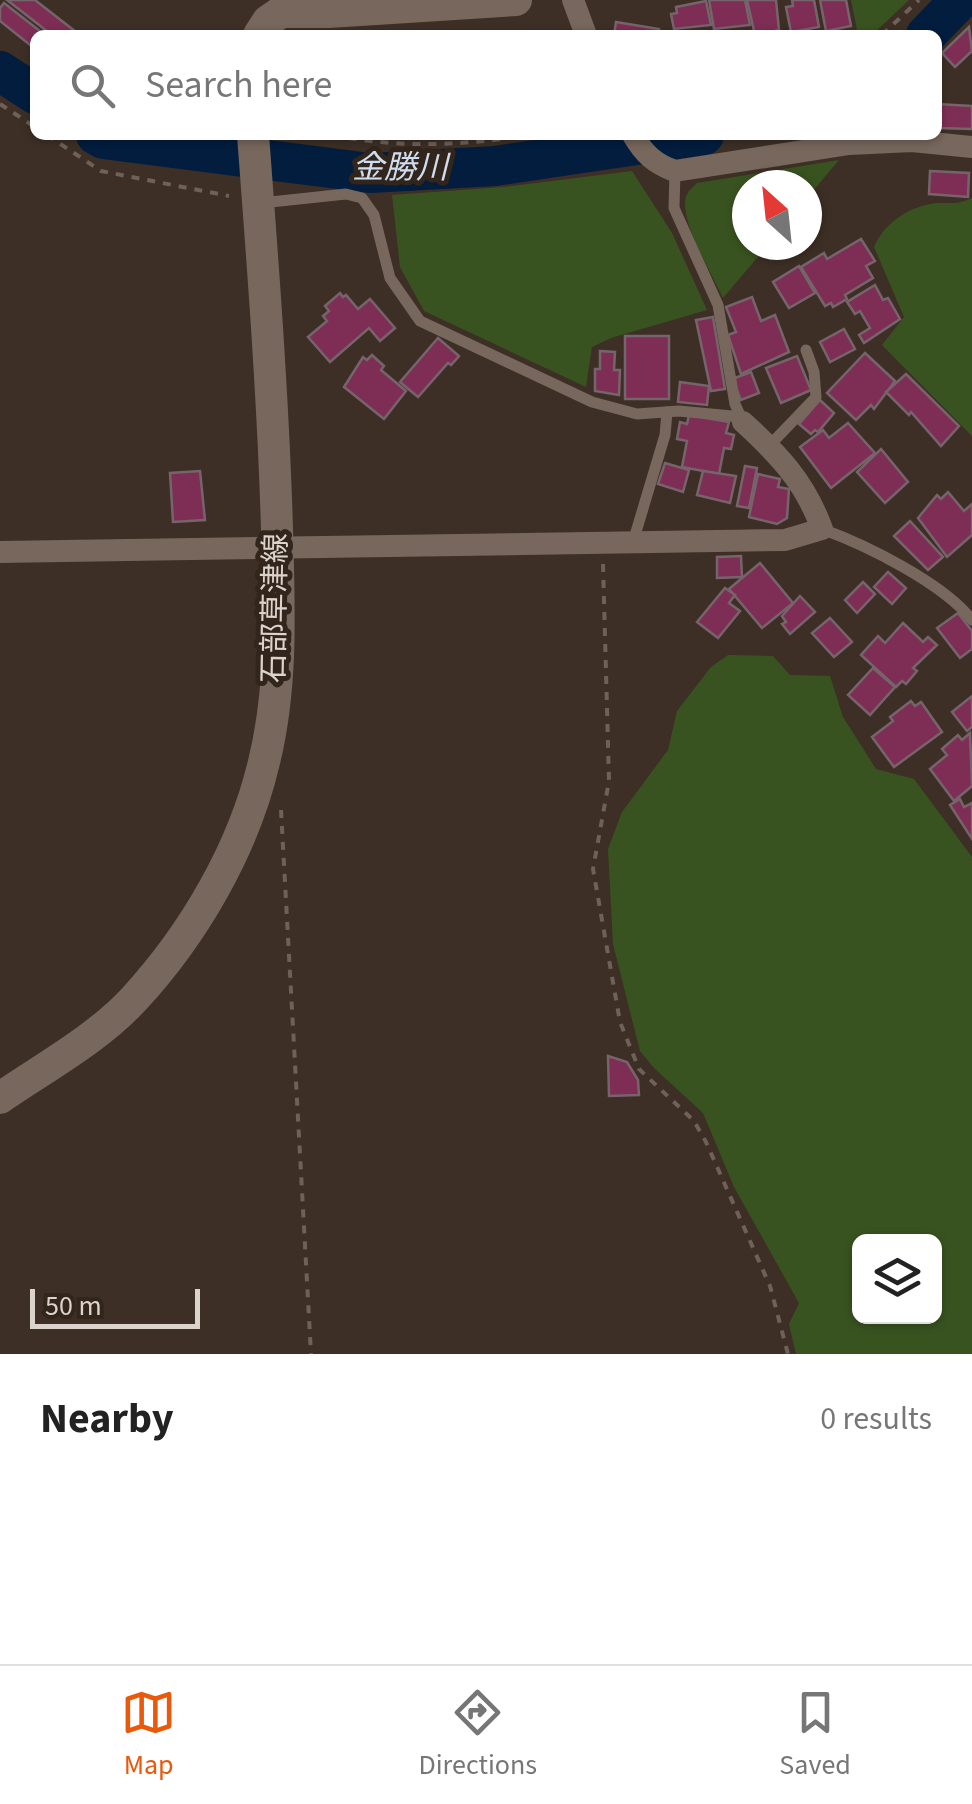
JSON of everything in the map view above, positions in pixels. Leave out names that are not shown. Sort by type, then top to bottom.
[{"type":"main road","points":[[262,30],[268,20],[281,12],[365,11],[516,0]]},
{"type":"main road","name":"石部草津線","points":[[0,1098],[90,1036],[132,1000],[178,945],[222,876],[264,763],[281,654],[274,425],[252,140]]},
{"type":"street","points":[[572,0],[584,30]]},
{"type":"street","points":[[636,140],[642,151],[667,168],[850,144],[912,142],[972,147]]},
{"type":"street","points":[[0,552],[785,540],[822,529],[810,496],[769,446],[743,422]]},
{"type":"lane","points":[[667,168],[674,208],[718,306],[735,404],[743,422]]},
{"type":"lane","points":[[257,196],[275,204],[346,194],[362,198],[374,215],[390,278],[420,321],[592,402],[637,414],[732,416],[743,422]]},
{"type":"lane","points":[[769,446],[816,396],[814,372],[806,350]]},
{"type":"lane","points":[[634,542],[666,435],[666,412]]},
{"type":"lane","points":[[822,529],[877,553],[925,582],[972,620]]},
{"type":"path","points":[[887,30],[919,0]]},
{"type":"path","points":[[0,104],[30,124]]},
{"type":"path","points":[[54,140],[101,171],[257,196]]},
{"type":"path","points":[[359,140],[444,146],[492,140]]},
{"type":"path","points":[[603,545],[610,781],[593,868],[620,1022],[639,1069],[694,1121],[706,1142],[770,1286],[788,1354]]},
{"type":"path","points":[[281,811],[311,1354]]},
{"type":"green space","points":[[851,0],[909,0],[877,30],[857,30]]},
{"type":"green space","points":[[839,160],[822,180],[822,170],[777,170]]},
{"type":"green space","points":[[632,171],[672,233],[707,310],[592,347],[586,387],[424,311],[400,267],[392,195],[503,187]]},
{"type":"green space","points":[[732,177],[732,260],[755,260],[723,298],[686,213],[686,196],[697,183]]},
{"type":"green space","points":[[972,198],[972,436],[882,345],[904,317],[874,247],[885,229],[910,211]]},
{"type":"green space","points":[[728,655],[773,656],[790,675],[830,676],[843,717],[876,769],[914,779],[972,857],[972,1354],[796,1354],[789,1324],[799,1303],[734,1187],[703,1113],[640,1051],[613,944],[608,849],[622,812],[668,750],[677,711],[711,667]]},
{"type":"building","points":[[7,0],[35,0],[74,30],[46,30]]},
{"type":"building","points":[[709,0],[745,0],[750,25],[714,29]]},
{"type":"building","points":[[747,0],[776,0],[779,30],[754,30]]},
{"type":"building","points":[[792,0],[814,0],[819,27],[791,30],[786,7],[793,6]]},
{"type":"building","points":[[820,0],[846,0],[851,26],[826,30]]},
{"type":"building","points":[[706,1],[711,25],[674,29],[671,14],[677,13],[676,7]]},
{"type":"building","points":[[4,3],[39,30],[30,30],[30,45],[0,21]]},
{"type":"building","points":[[616,22],[659,29],[659,30],[615,30]]},
{"type":"building","points":[[969,27],[972,51],[955,67],[942,53]]},
{"type":"building","points":[[942,104],[972,106],[972,129],[942,128]]},
{"type":"building","points":[[930,171],[969,173],[968,197],[929,194]]},
{"type":"building","points":[[861,239],[875,261],[866,266],[873,278],[845,295],[847,299],[833,307],[831,303],[825,306],[801,267],[812,260],[822,260],[824,253],[827,259]]},
{"type":"building","points":[[799,266],[815,293],[789,308],[773,282]]},
{"type":"building","points":[[875,285],[900,319],[864,343],[859,335],[870,328],[860,311],[855,314],[847,302]]},
{"type":"building","points":[[340,293],[358,309],[370,299],[395,328],[380,341],[369,328],[330,362],[308,337],[327,321],[323,316],[329,311],[325,306]]},
{"type":"building","points":[[752,297],[761,321],[775,315],[789,352],[741,374],[728,335],[736,332],[726,307]]},
{"type":"building","points":[[713,317],[725,389],[711,391],[696,320]]},
{"type":"building","points":[[844,329],[855,349],[830,362],[820,342]]},
{"type":"building","points":[[625,336],[669,336],[669,399],[625,399]]},
{"type":"building","points":[[438,338],[459,356],[418,397],[400,382]]},
{"type":"building","points":[[600,351],[615,352],[614,370],[620,370],[619,395],[595,391]]},
{"type":"building","points":[[865,353],[895,381],[874,409],[871,405],[856,420],[827,393]]},
{"type":"building","points":[[372,355],[384,366],[381,370],[406,391],[384,419],[344,387],[363,357],[367,360]]},
{"type":"building","points":[[797,356],[811,390],[781,403],[766,368]]},
{"type":"building","points":[[751,372],[759,393],[741,400],[732,379]]},
{"type":"building","points":[[906,374],[959,426],[941,446],[911,412],[909,415],[886,392]]},
{"type":"building","points":[[680,382],[709,386],[707,405],[678,402]]},
{"type":"building","points":[[820,400],[834,413],[818,432],[811,434],[799,424]]},
{"type":"building","points":[[689,415],[729,422],[726,433],[734,435],[731,449],[724,448],[719,474],[682,467],[687,441],[677,439],[680,422],[687,424]]},
{"type":"building","points":[[848,423],[875,453],[831,488],[800,447],[823,430],[829,438]]},
{"type":"building","points":[[881,449],[908,482],[885,503],[857,472]]},
{"type":"building","points":[[665,463],[689,470],[683,492],[658,484]]},
{"type":"building","points":[[745,466],[757,468],[749,508],[737,506]]},
{"type":"building","points":[[200,471],[205,520],[173,522],[170,473]]},
{"type":"building","points":[[703,471],[736,476],[730,503],[697,495]]},
{"type":"building","points":[[758,474],[780,479],[778,487],[789,489],[787,518],[777,524],[749,517]]},
{"type":"building","points":[[948,492],[964,511],[972,504],[972,535],[947,557],[918,518],[937,495],[941,499]]},
{"type":"building","points":[[910,521],[943,557],[928,570],[894,536]]},
{"type":"building","points":[[741,556],[742,577],[717,578],[717,557]]},
{"type":"building","points":[[760,563],[793,603],[762,628],[729,589]]},
{"type":"building","points":[[888,572],[906,588],[892,604],[874,587]]},
{"type":"building","points":[[863,582],[875,594],[857,613],[845,600]]},
{"type":"building","points":[[725,588],[735,595],[729,603],[740,611],[718,638],[697,622]]},
{"type":"building","points":[[800,596],[815,612],[790,634],[782,624],[786,622],[782,616]]},
{"type":"building","points":[[958,613],[972,631],[972,649],[960,658],[937,628]]},
{"type":"building","points":[[830,618],[852,642],[834,657],[812,633]]},
{"type":"building","points":[[903,623],[923,642],[928,637],[937,645],[913,668],[917,671],[906,684],[902,681],[896,687],[861,655],[878,636],[885,643]]},
{"type":"building","points":[[873,668],[895,687],[870,715],[848,695]]},
{"type":"building","points":[[972,696],[972,727],[967,731],[952,712]]},
{"type":"building","points":[[911,701],[915,706],[921,702],[942,732],[894,767],[872,737]]},
{"type":"building","points":[[970,733],[972,786],[954,801],[930,769],[947,755],[942,749],[958,735],[962,740]]},
{"type":"building","points":[[960,799],[964,807],[972,803],[972,839],[950,805]]},
{"type":"building","points":[[608,1056],[627,1062],[638,1080],[639,1095],[609,1096]]},
{"type":"waterway","name":"金勝川","points":[[931,30],[960,0]]},
{"type":"waterway","name":"金勝川","points":[[0,71],[30,91]]},
{"type":"waterway","name":"金勝川","points":[[111,140],[370,173],[495,166],[670,140]]}]
